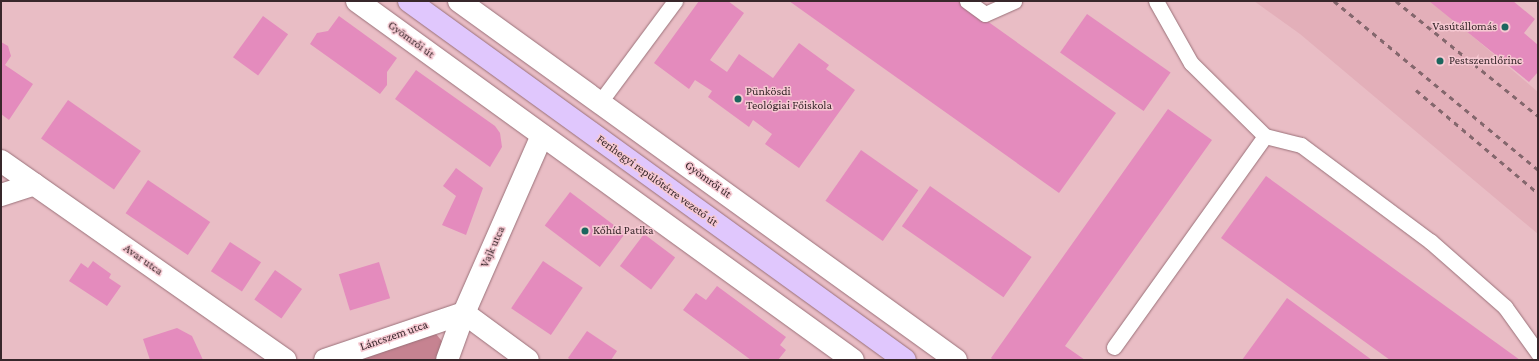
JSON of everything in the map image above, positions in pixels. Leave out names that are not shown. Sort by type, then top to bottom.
[{"type":"main road","name":"Ferihegyi repülőtérre vezető út","points":[[408,1],[905,360]]},
{"type":"street","name":"Gyömrői út","points":[[358,1],[853,360]]},
{"type":"street","name":"Gyömrői út","points":[[459,1],[956,360]]},
{"type":"street","name":"Vajk utca","points":[[447,360],[464,313],[542,135]]},
{"type":"street","name":"Avar utca","points":[[1,161],[284,360]]},
{"type":"street","points":[[1,195],[34,184]]},
{"type":"street","name":"Láncszem utca","points":[[325,360],[464,313]]},
{"type":"street","points":[[464,313],[528,360]]},
{"type":"lane","points":[[600,102],[675,1]]},
{"type":"lane","points":[[967,1],[985,14],[1014,1]]},
{"type":"lane","points":[[1156,1],[1191,63],[1265,136],[1301,145],[1430,242],[1504,307],[1538,353]]},
{"type":"lane","points":[[1114,347],[1265,136]]},
{"type":"shaded area","points":[[1254,1],[1431,1],[1538,92],[1538,234],[1300,34]]},
{"type":"shaded area","points":[[432,329],[445,345],[439,360],[339,360]]},
{"type":"building","points":[[699,1],[728,1],[744,13],[710,60],[727,72],[739,54],[773,78],[799,43],[829,65],[826,69],[855,90],[799,168],[765,144],[772,134],[753,120],[749,127],[708,97],[712,91],[695,80],[689,89],[654,63]]},
{"type":"building","points":[[789,1],[959,1],[1116,113],[1059,193]]},
{"type":"building","points":[[1429,1],[1513,1],[1535,19],[1524,33],[1538,45],[1538,72],[1529,82]]},
{"type":"building","points":[[1087,14],[1171,73],[1144,111],[1060,53]]},
{"type":"building","points":[[263,16],[288,34],[258,75],[233,57]]},
{"type":"building","points":[[339,16],[397,58],[387,72],[387,85],[380,94],[310,44],[317,33],[328,31]]},
{"type":"building","points":[[1,42],[8,46],[11,56],[5,65],[33,84],[9,120],[1,114]]},
{"type":"building","points":[[416,70],[495,126],[500,133],[502,147],[490,167],[395,99]]},
{"type":"building","points":[[68,100],[141,151],[114,190],[41,139]]},
{"type":"building","points":[[1168,109],[1212,140],[1065,346],[1085,360],[993,360],[991,358]]},
{"type":"building","points":[[861,150],[918,190],[883,241],[825,201]]},
{"type":"building","points":[[456,168],[483,188],[466,235],[442,225],[456,196],[443,186]]},
{"type":"building","points":[[1266,176],[1520,360],[1390,360],[1221,238]]},
{"type":"building","points":[[148,180],[210,222],[188,255],[126,213]]},
{"type":"building","points":[[930,186],[1032,257],[1003,297],[902,226]]},
{"type":"building","points":[[570,192],[625,234],[600,267],[545,226]]},
{"type":"building","points":[[644,234],[675,257],[651,289],[620,266]]},
{"type":"building","points":[[230,242],[261,262],[242,292],[211,271]]},
{"type":"building","points":[[93,261],[111,274],[109,278],[121,286],[107,306],[69,281],[81,263],[88,268]]},
{"type":"building","points":[[543,261],[583,288],[551,335],[511,308]]},
{"type":"building","points":[[379,262],[390,298],[350,311],[339,274]]},
{"type":"building","points":[[275,270],[302,289],[281,318],[254,299]]},
{"type":"building","points":[[717,286],[786,337],[780,345],[786,350],[778,360],[751,360],[683,310],[696,293],[706,300]]},
{"type":"building","points":[[1287,298],[1372,360],[1242,360]]},
{"type":"building","points":[[177,328],[192,336],[203,360],[150,360],[143,339]]},
{"type":"building","points":[[587,331],[617,351],[611,360],[571,360],[568,358]]},
{"type":"railway","points":[[1334,1],[1538,170]]},
{"type":"railway","points":[[1396,1],[1538,116]]},
{"type":"railway","points":[[1416,90],[1538,193]]},
{"type":"place","name":"Vasútállomás","points":[[1505,27]]},
{"type":"place","name":"Pestszentlőrinc","points":[[1440,61]]},
{"type":"place","name":"Pünkösdi Teológiai Főiskola","points":[[738,99]]},
{"type":"place","name":"Kőhíd Patika","points":[[585,231]]}]
